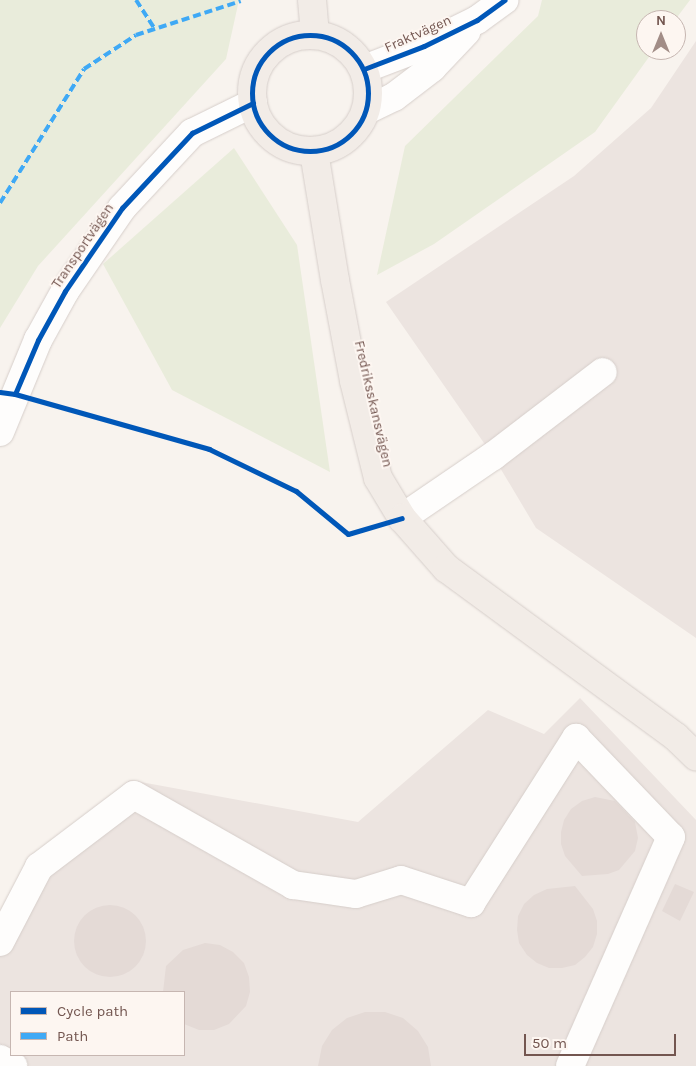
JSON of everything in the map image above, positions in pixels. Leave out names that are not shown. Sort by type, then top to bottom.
[{"type":"main road","points":[[312,0],[315,35]]},
{"type":"main road","points":[[315,35],[330,38],[344,45],[356,56],[364,69],[369,89],[367,110],[359,126],[347,139],[332,148],[314,152],[297,150],[281,144],[268,133],[258,120],[252,103],[252,85],[257,68],[267,53],[281,42],[298,36],[315,35]]},
{"type":"main road","name":"Fredriksskansvägen","points":[[314,152],[354,381],[378,478],[402,518],[446,568],[676,736],[696,756]]},
{"type":"street","name":"Fraktvägen","points":[[364,69],[424,46],[477,20],[505,0]]},
{"type":"street","points":[[367,110],[394,97],[432,68],[477,20]]},
{"type":"street","name":"Transportvägen","points":[[0,432],[7,393],[65,291],[122,208],[192,133],[252,103]]},
{"type":"street","points":[[402,518],[494,456],[603,372]]},
{"type":"street","points":[[0,942],[39,867],[134,795],[293,885],[356,894],[401,880],[471,903],[576,738],[671,837],[570,1066]]},
{"type":"street","points":[[0,1059],[13,1066]]},
{"type":"shaded area","points":[[696,41],[696,638],[536,528],[493,456],[386,302],[574,176],[651,108],[683,60],[686,60],[686,56]]},
{"type":"shaded area","points":[[580,698],[696,820],[696,1066],[0,1066],[0,915],[27,860],[130,780],[358,822],[488,710],[544,734]]},
{"type":"green space","points":[[0,0],[239,0],[226,59],[38,266],[0,328]]},
{"type":"green space","points":[[542,0],[690,0],[682,10],[636,10],[636,60],[647,60],[595,132],[434,244],[377,275],[405,146],[538,16]]},
{"type":"green space","points":[[234,148],[297,245],[330,472],[172,390],[103,264]]},
{"type":"building","points":[[595,797],[615,801],[635,822],[638,838],[635,851],[619,870],[608,874],[582,876],[565,856],[561,844],[561,832],[564,820],[571,809],[582,801]]},
{"type":"building","points":[[675,884],[694,892],[680,921],[662,911]]},
{"type":"building","points":[[575,886],[593,909],[597,921],[597,934],[593,947],[575,965],[549,968],[537,963],[527,955],[519,943],[517,930],[518,916],[524,904],[534,895],[547,889]]},
{"type":"building","points":[[117,905],[136,915],[144,927],[146,941],[144,955],[136,967],[124,975],[103,977],[84,967],[76,955],[74,934],[84,915],[96,907]]},
{"type":"building","points":[[205,943],[220,945],[233,952],[244,963],[249,977],[250,992],[246,1006],[229,1024],[214,1030],[199,1030],[185,1024],[185,991],[163,991],[166,966],[183,950]]},
{"type":"building","points":[[365,1012],[385,1012],[403,1018],[418,1031],[428,1047],[431,1066],[318,1066],[322,1046],[332,1030],[347,1018]]},
{"type":"marked path","points":[[136,0],[154,28]]},
{"type":"marked path","points":[[0,203],[84,69],[136,35],[241,1]]},
{"type":"cycle path","points":[[364,69],[424,46],[477,20],[505,0]]},
{"type":"cycle path","points":[[310,35],[332,39],[351,52],[364,71],[368,93],[364,115],[351,134],[332,147],[310,151],[288,147],[269,134],[256,115],[252,93],[256,71],[269,52],[288,39],[310,35]]},
{"type":"cycle path","points":[[15,394],[38,340],[65,291],[122,208],[192,133],[253,103]]},
{"type":"cycle path","points":[[0,392],[15,394],[209,449],[296,491],[348,534],[402,518]]}]
